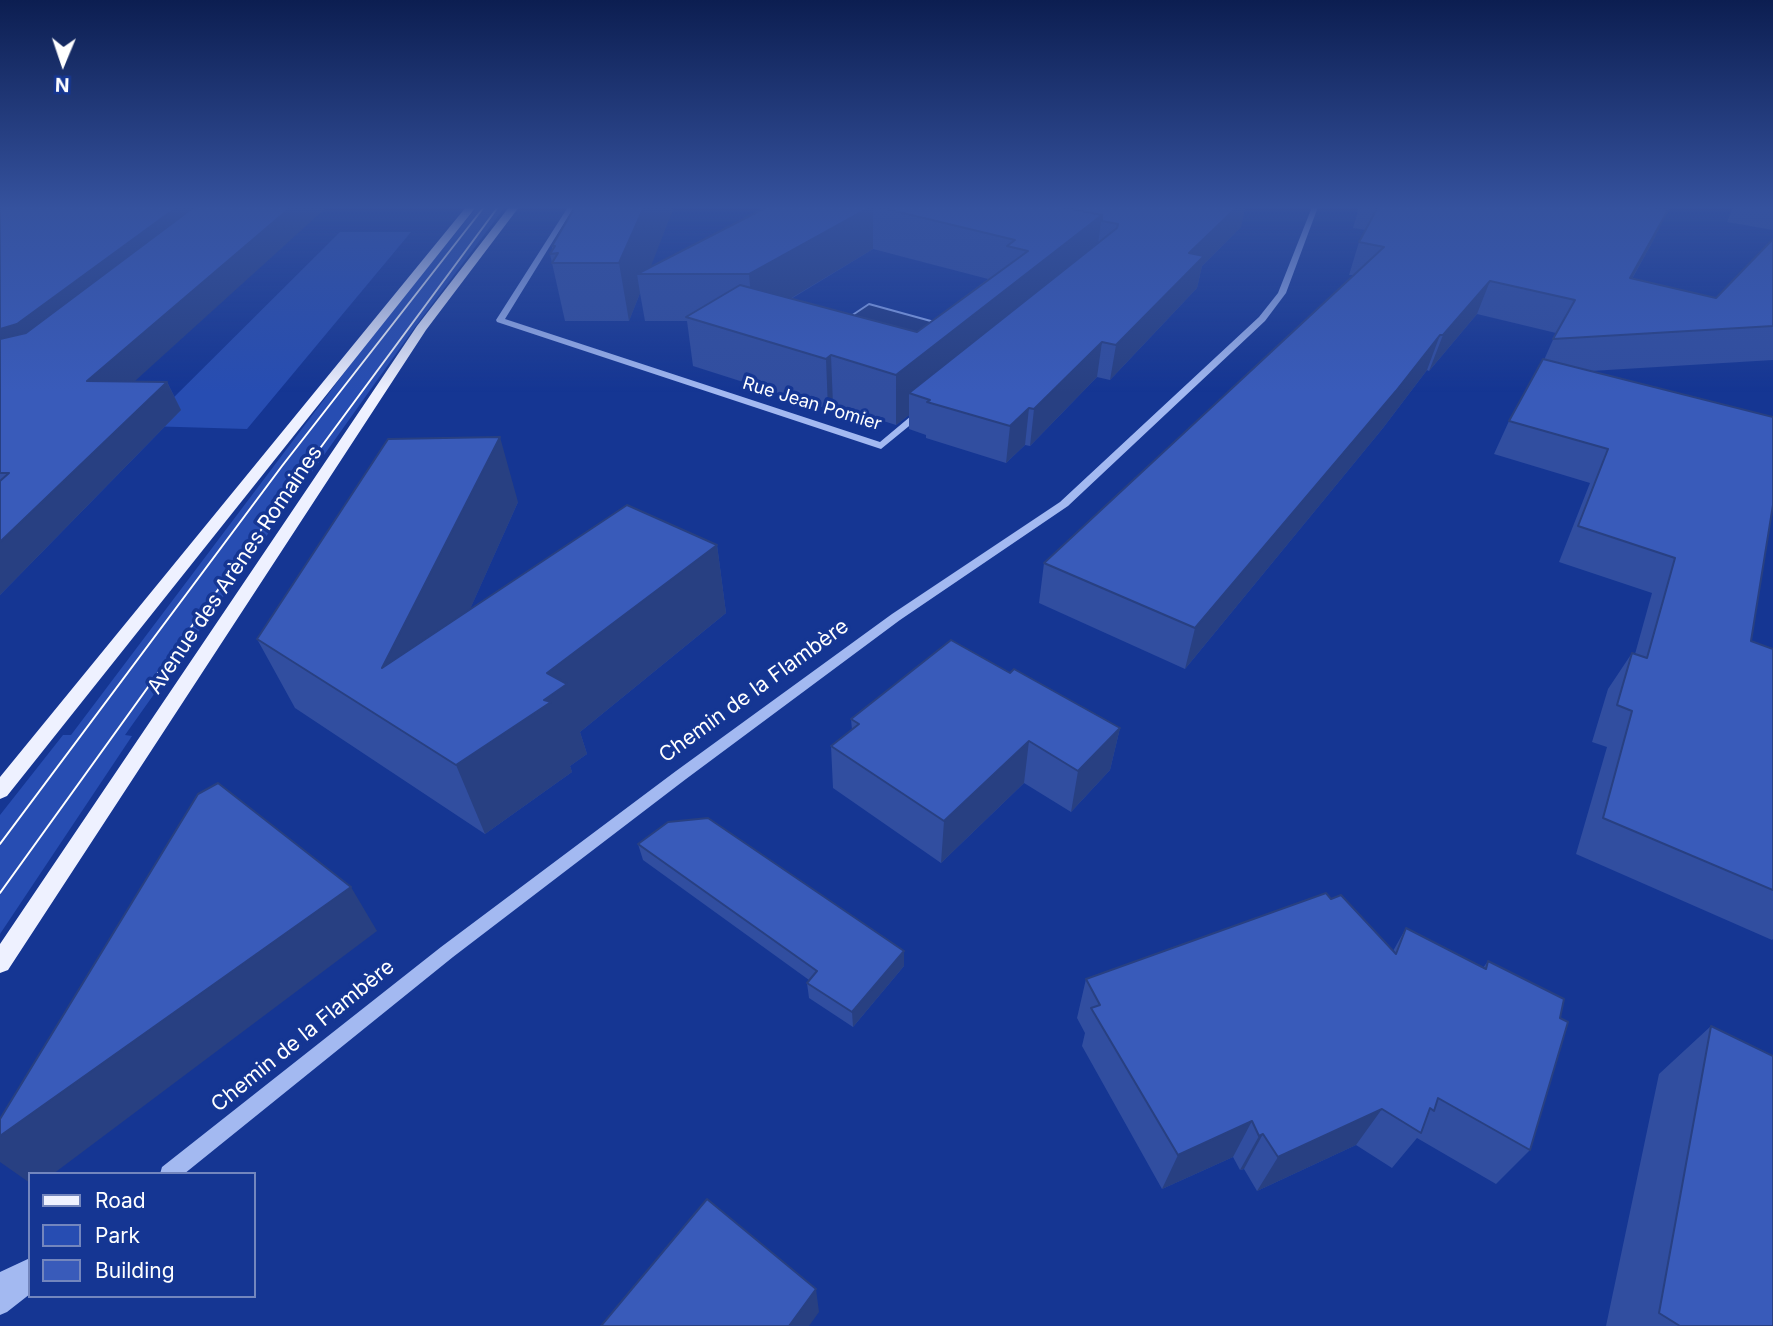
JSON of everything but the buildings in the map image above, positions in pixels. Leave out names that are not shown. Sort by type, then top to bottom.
[{"type":"main road","name":"Avenue des Arènes Romaines","points":[[0,791],[421,269]]},
{"type":"main road","name":"Avenue des Arènes Romaines","points":[[0,963],[421,328],[466,269]]},
{"type":"street","points":[[500,320],[532,269]]},
{"type":"street","name":"Chemin de la Flambère","points":[[172,1172],[447,952],[681,775],[896,617],[1064,504],[1262,319],[1282,292],[1291,269]]},
{"type":"street","name":"Rue Jean Pomier","points":[[500,320],[881,446],[932,403]]},
{"type":"street","points":[[0,1282],[28,1269]]},
{"type":"street","points":[[0,1305],[28,1283]]},
{"type":"green space","points":[[303,269],[380,269],[247,429],[145,426]]},
{"type":"green space","points":[[426,269],[459,269],[125,735],[132,736],[0,934],[0,815],[63,735],[71,735],[381,324]]},
{"type":"shaded area","points":[[869,304],[949,326],[924,346],[842,322]]},
{"type":"tram line","points":[[0,844],[282,466],[436,269]]},
{"type":"tram line","points":[[0,893],[452,269]]}]
